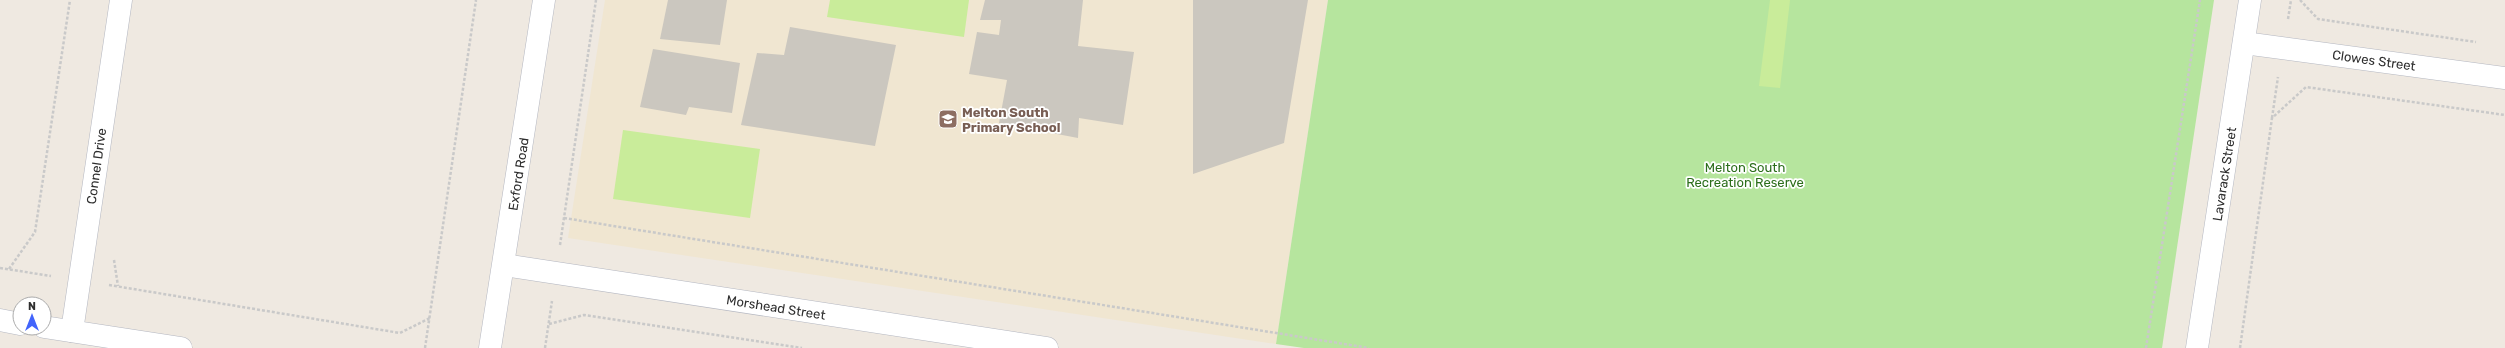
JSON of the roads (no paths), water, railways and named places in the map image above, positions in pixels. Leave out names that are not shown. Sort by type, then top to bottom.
[{"type":"street","name":"Connel Drive","points":[[72,331],[121,0]]},
{"type":"street","name":"Exford Road","points":[[490,348],[544,0]]},
{"type":"street","name":"Lavarack Street","points":[[2197,348],[2250,0]]},
{"type":"street","name":"Clowes Street","points":[[2244,43],[2505,78]]},
{"type":"street","name":"Morshead Street","points":[[504,265],[1047,348]]},
{"type":"street","points":[[0,320],[12,322]]},
{"type":"street","points":[[52,328],[181,348]]},
{"type":"place","name":"Melton South Primary School","points":[[948,119]]},
{"type":"park label","name":"Melton South Recreation Reserve","points":[[1745,174]]}]
